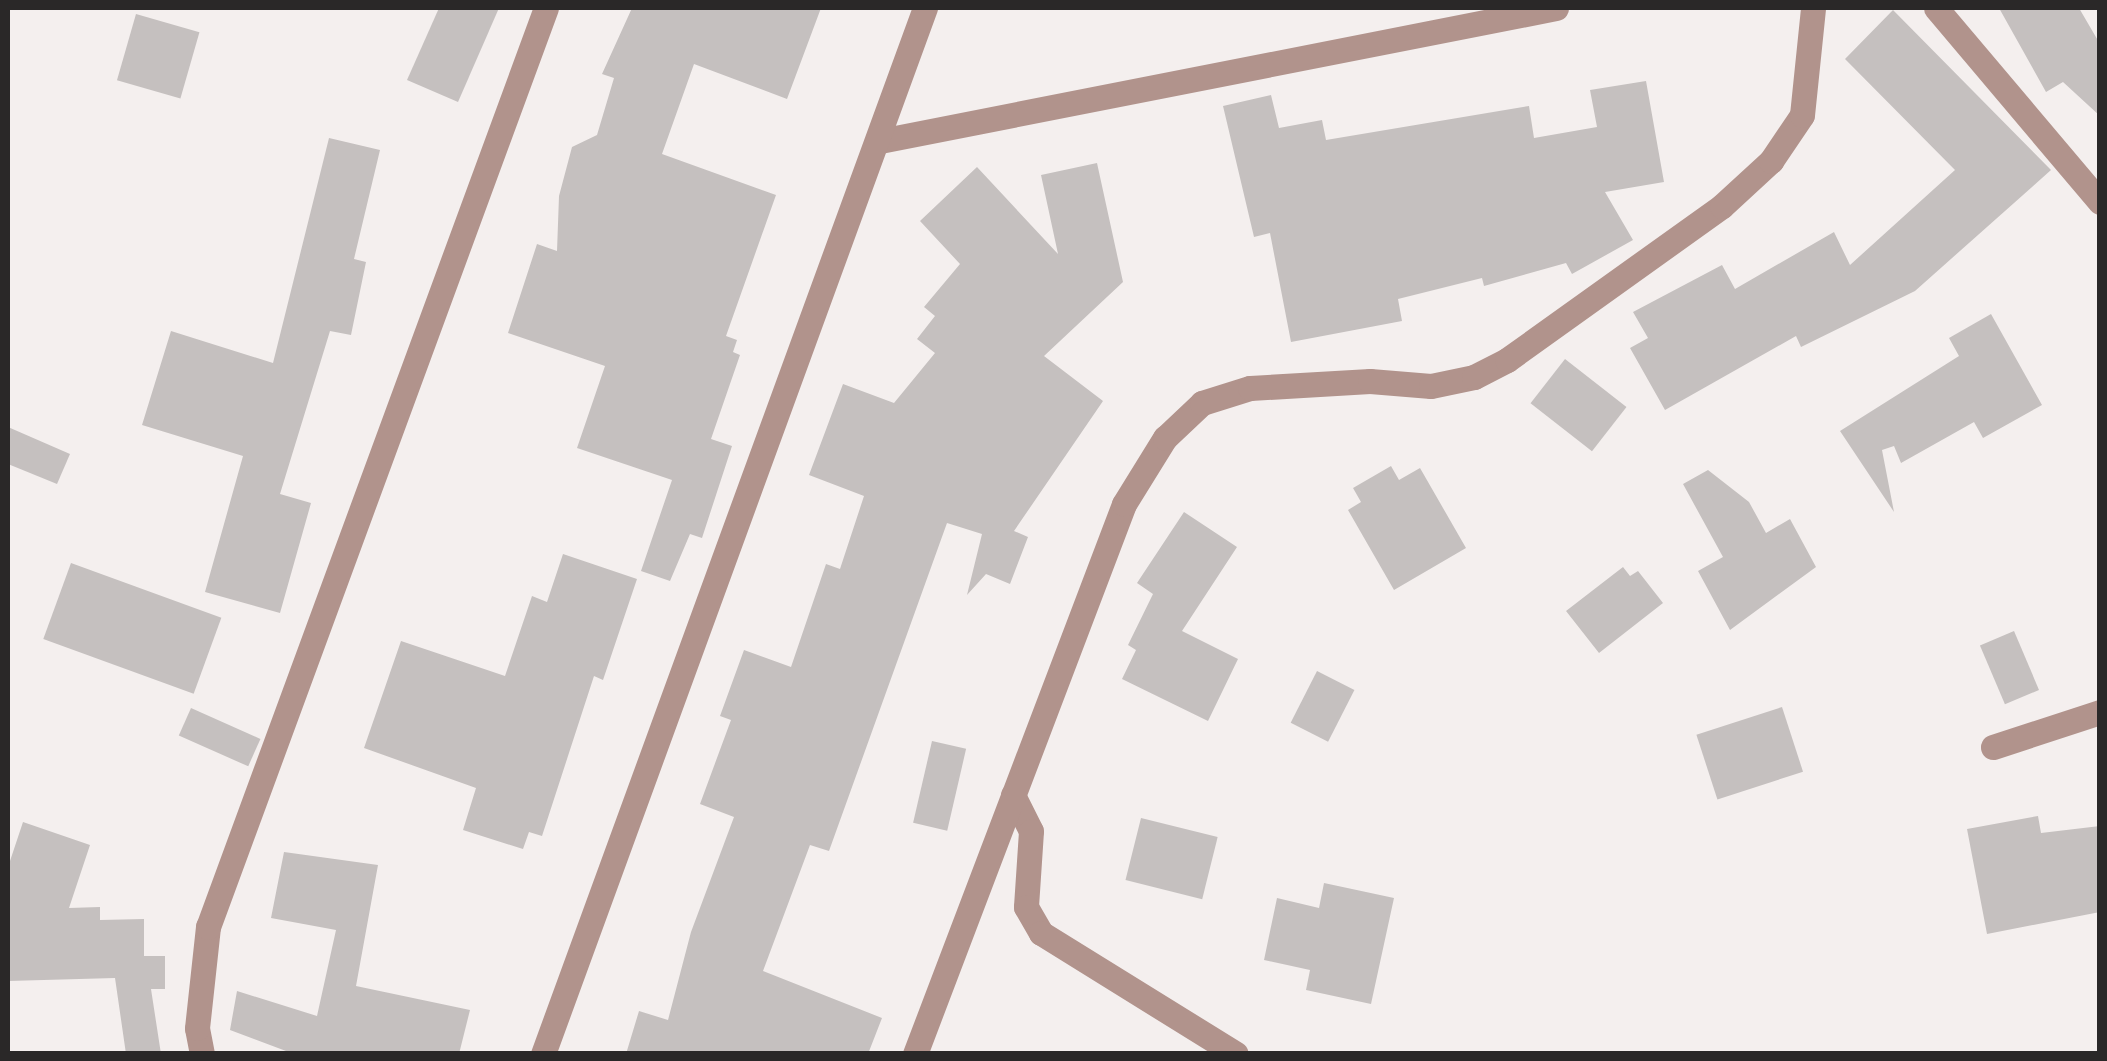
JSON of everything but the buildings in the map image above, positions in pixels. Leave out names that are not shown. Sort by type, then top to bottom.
[{"type":"street","points":[[202,1054],[198,1028],[208,927],[546,8]]},
{"type":"street","points":[[543,1054],[880,141],[925,8]]},
{"type":"street","points":[[880,141],[1556,8]]},
{"type":"street","points":[[915,1054],[1124,504],[1165,438],[1202,403],[1250,388],[1370,381],[1431,386],[1474,377],[1507,360],[1722,206],[1771,160],[1802,115],[1813,8]]},
{"type":"street","points":[[1936,8],[1963,17],[2100,202]]},
{"type":"street","points":[[1994,747],[2100,712]]},
{"type":"street","points":[[1013,796],[1031,831],[1026,907],[1042,934],[1236,1054]]}]
